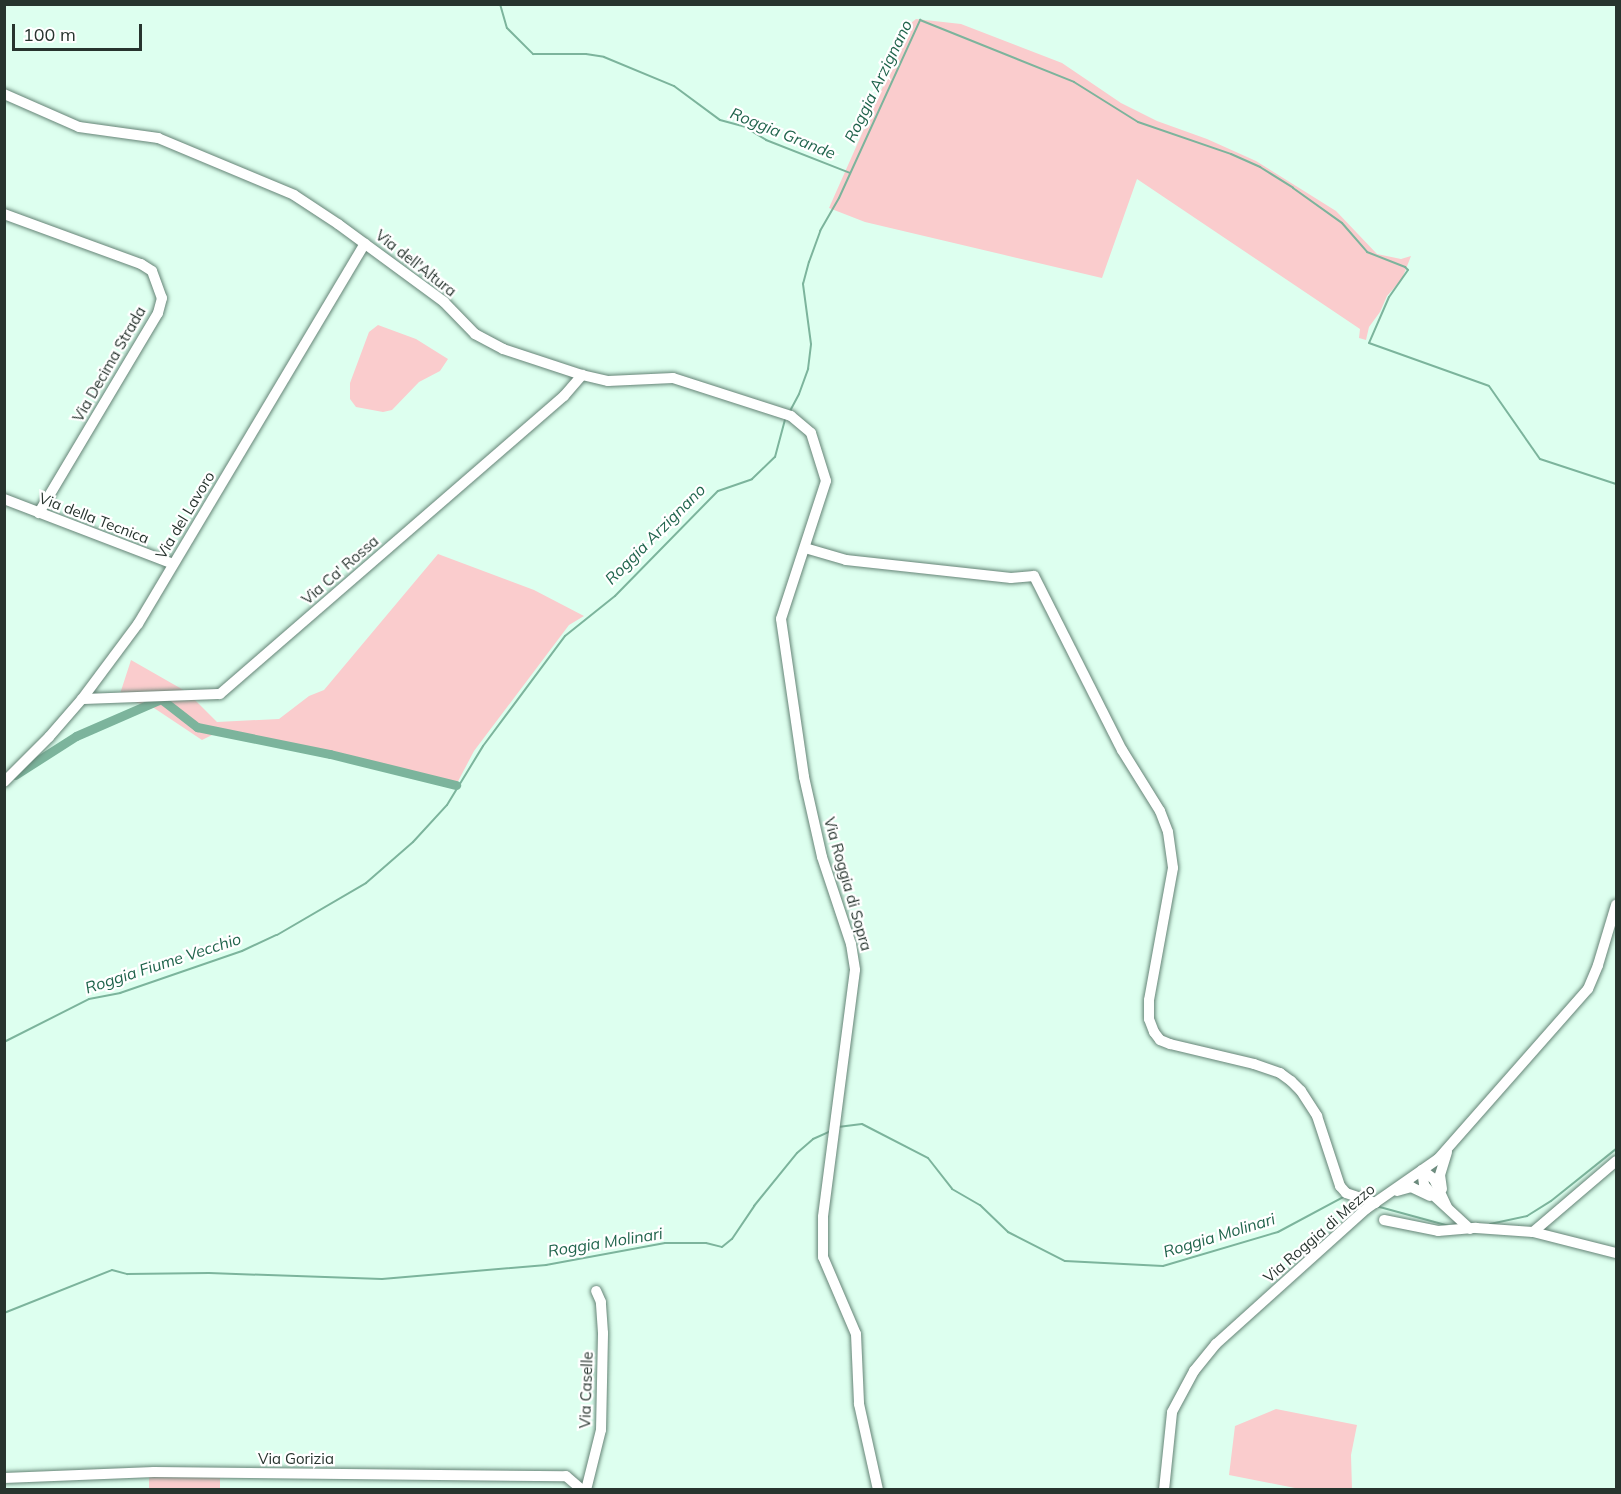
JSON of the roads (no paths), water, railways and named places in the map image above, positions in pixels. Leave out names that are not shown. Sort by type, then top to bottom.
[{"type":"street","name":"Via dell'Altura","points":[[4,94],[79,127],[146,135],[202,154],[294,195],[444,302],[475,334],[503,349],[582,375],[608,381],[673,378],[791,416],[811,433]]},
{"type":"street","name":"Via Decima Strada","points":[[4,214],[141,264],[152,271],[162,298],[158,313],[39,513]]},
{"type":"street","name":"Via del Lavoro","points":[[4,782],[50,737],[82,699],[138,624],[364,243]]},
{"type":"street","name":"Via Ca' Rossa","points":[[82,699],[220,694],[564,396],[582,375]]},
{"type":"street","name":"Via Roggia di Sopra","points":[[811,433],[826,481],[781,619],[804,777],[822,857],[851,944],[855,970],[823,1217],[823,1257],[856,1334],[861,1415],[878,1490]]},
{"type":"street","name":"Via della Tecnica","points":[[4,499],[173,564]]},
{"type":"street","points":[[804,548],[846,560],[1011,578],[1034,576],[1122,750],[1160,811],[1168,832],[1173,868],[1149,1000],[1149,1019],[1154,1032],[1170,1044],[1254,1065],[1280,1073],[1291,1081],[1301,1091],[1317,1116],[1340,1186],[1346,1193],[1375,1203],[1411,1187],[1419,1189],[1448,1208],[1470,1229]]},
{"type":"street","name":"Via Roggia di Mezzo","points":[[1164,1490],[1172,1412],[1194,1371],[1216,1344],[1375,1203],[1438,1159],[1587,989],[1598,965],[1617,905]]},
{"type":"street","points":[[1448,1208],[1440,1175],[1449,1146]]},
{"type":"street","points":[[1533,1232],[1617,1161]]},
{"type":"street","points":[[1422,1170],[1434,1179],[1448,1208]]},
{"type":"street","points":[[1384,1220],[1438,1231],[1470,1229],[1533,1232],[1617,1253]]},
{"type":"street","name":"Via Caselle","points":[[584,1490],[601,1430],[603,1333],[601,1302],[596,1291]]},
{"type":"street","name":"Via Gorizia","points":[[4,1478],[154,1472],[566,1476],[584,1490]]},
{"type":"waterway","name":"Roggia Grande","points":[[500,4],[507,28],[533,54],[586,54],[604,57],[674,86],[720,120],[743,126],[766,140],[850,173]]},
{"type":"waterway","name":"Roggia Arzignano","points":[[790,411],[808,369],[811,344],[803,284],[809,262],[820,231],[839,198],[920,20],[1074,82],[1138,122],[1231,154],[1260,167],[1293,188],[1342,223],[1367,252],[1408,270],[1389,297],[1369,343],[1489,386],[1540,459],[1616,484]]},
{"type":"waterway","name":"Roggia Fiume Vecchio","points":[[4,1042],[89,999],[120,993],[242,951],[277,935],[366,883],[413,842],[447,805],[483,746],[565,636],[615,596],[718,491],[752,479],[775,457],[785,419]]},
{"type":"waterway","name":"Roggia Arzignano","points":[[15,775],[76,736],[161,699],[197,727],[330,754],[456,785]]},
{"type":"waterway","name":"Roggia Molinari","points":[[838,1127],[862,1124],[928,1158],[952,1189],[980,1205],[1008,1232],[1065,1261],[1163,1266],[1278,1232],[1345,1196]]},
{"type":"waterway","name":"Roggia Molinari","points":[[4,1313],[112,1270],[127,1274],[209,1273],[382,1279],[546,1265],[665,1243],[706,1243],[722,1247],[732,1239],[754,1206],[797,1153],[813,1139],[831,1131]]},
{"type":"waterway","name":"Roggia Molinari","points":[[1490,1224],[1527,1216],[1551,1201],[1616,1149]]},
{"type":"waterway","name":"Roggia Molinari","points":[[1376,1206],[1449,1226]]}]
